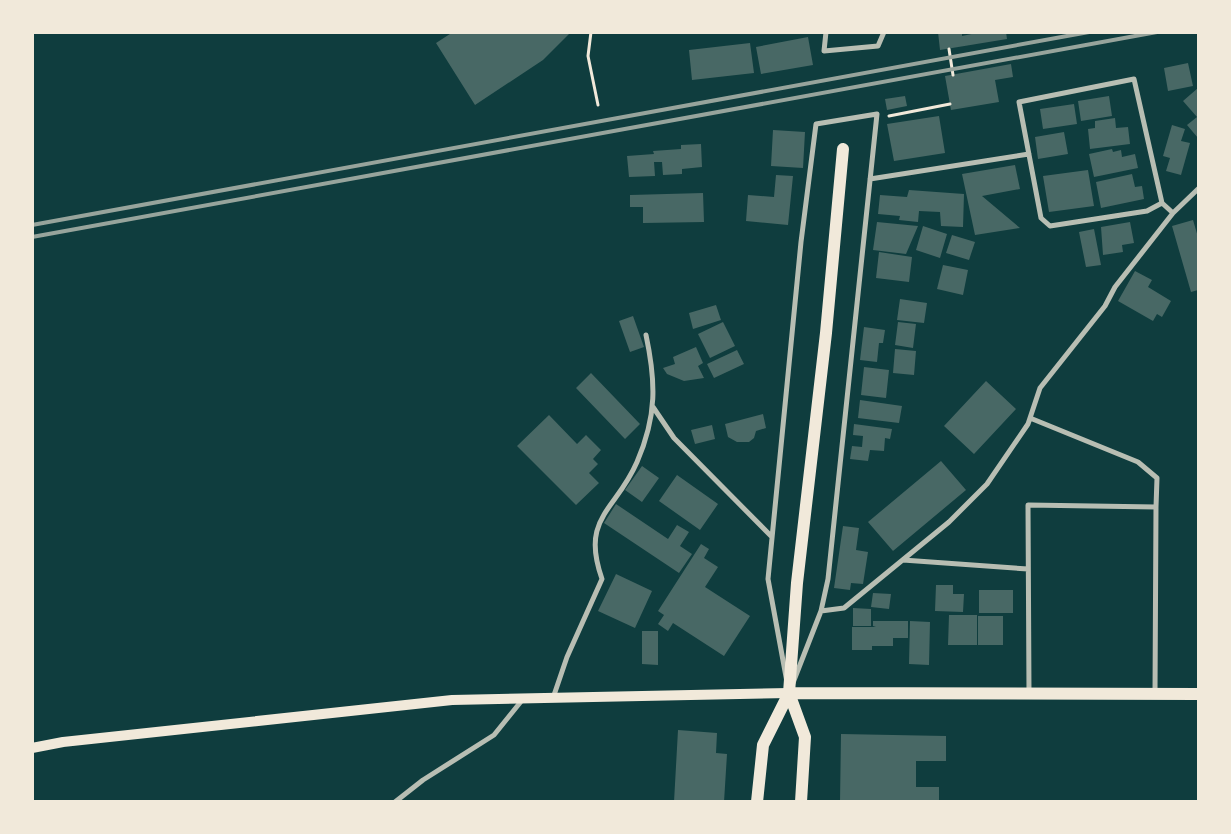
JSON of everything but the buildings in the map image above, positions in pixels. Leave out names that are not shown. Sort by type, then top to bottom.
[{"type":"main road","points":[[757,802],[763,745],[789,693],[797,583],[826,332],[843,149]]},
{"type":"main road","points":[[789,693],[805,737],[801,802]]},
{"type":"main road","points":[[32,748],[63,742],[452,700],[789,693],[1198,694]]},
{"type":"street","points":[[826,32],[824,51],[878,46],[884,32]]},
{"type":"street","points":[[1162,203],[1147,211],[1050,226],[1041,218],[1019,102],[1134,79],[1162,203],[1174,213]]},
{"type":"street","points":[[877,114],[828,579],[821,611],[789,693],[768,579],[802,242],[816,124],[877,114]]},
{"type":"street","points":[[870,180],[1029,154]]},
{"type":"street","points":[[821,611],[844,608],[949,522],[987,484],[1030,418],[1040,388],[1105,306],[1115,286],[1174,213],[1198,189]]},
{"type":"street","points":[[553,698],[568,657],[602,579],[596,562],[594,545],[596,528],[637,463],[653,406],[655,387],[646,335]]},
{"type":"street","points":[[653,406],[674,438],[772,537]]},
{"type":"street","points":[[1030,418],[1138,462],[1157,478],[1155,693]]},
{"type":"street","points":[[1029,693],[1028,505],[1156,507]]},
{"type":"street","points":[[903,560],[1028,569]]},
{"type":"street","points":[[395,802],[423,780],[494,735],[523,699]]},
{"type":"path","points":[[591,32],[588,56],[598,105]]},
{"type":"path","points":[[949,49],[953,75]]},
{"type":"path","points":[[876,119],[950,104]]},
{"type":"railway","points":[[32,225],[1089,32]]},
{"type":"railway","points":[[32,237],[1157,32]]}]
